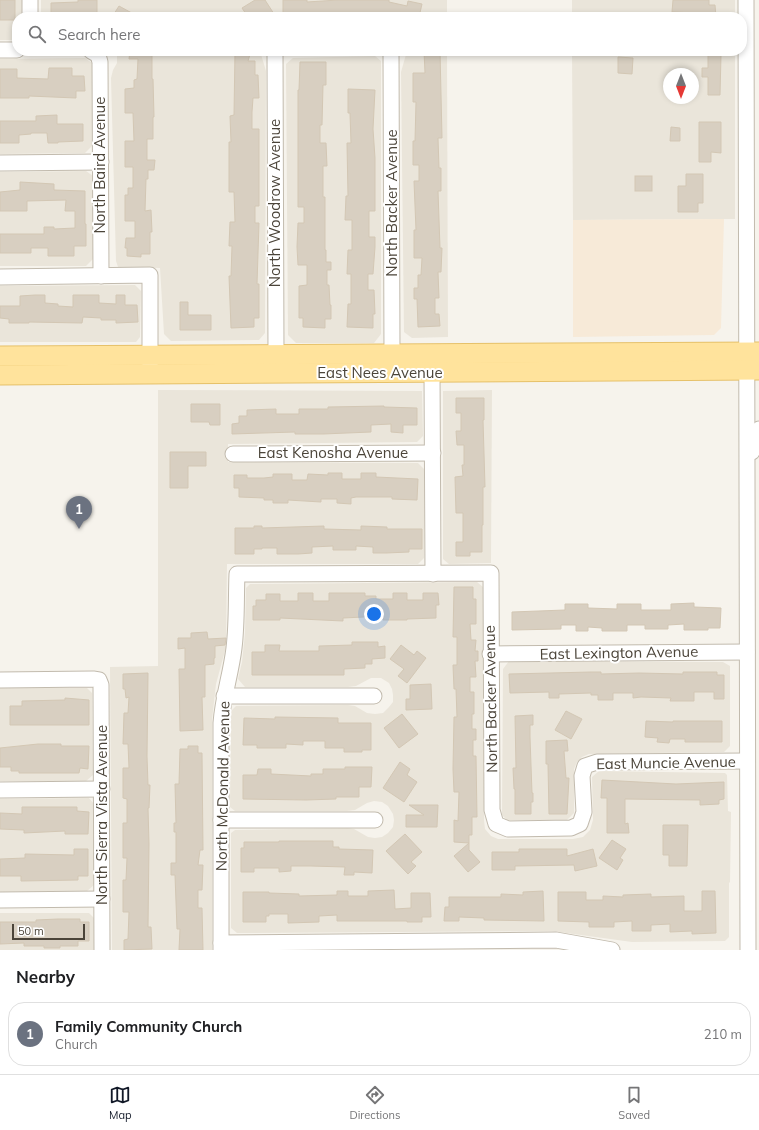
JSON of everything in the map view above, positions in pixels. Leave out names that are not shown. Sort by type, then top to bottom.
[{"type":"main road","name":"East Nees Avenue","points":[[0,356],[476,354],[753,361]]},
{"type":"main road","points":[[432,372],[439,365],[467,363],[476,354]]},
{"type":"main road","name":"East Nees Avenue","points":[[0,375],[432,372],[753,361]]},
{"type":"street","points":[[30,0],[30,12]]},
{"type":"street","points":[[746,0],[753,75],[753,361],[747,467],[747,652],[753,716],[747,761],[753,832],[748,950]]},
{"type":"street","points":[[0,50],[12,50]]},
{"type":"street","name":"North Baird Avenue","points":[[96,56],[100,62],[101,276]]},
{"type":"street","name":"North Woodrow Avenue","points":[[275,56],[276,355]]},
{"type":"street","name":"North Backer Avenue","points":[[391,56],[392,355]]},
{"type":"street","points":[[0,163],[101,162]]},
{"type":"street","points":[[0,276],[150,275],[150,374]]},
{"type":"street","points":[[432,372],[433,574]]},
{"type":"street","points":[[747,467],[759,429]]},
{"type":"street","name":"East Kenosha Avenue","points":[[233,454],[433,453]]},
{"type":"street","name":"North Backer Avenue","points":[[433,574],[491,573],[490,654],[492,810],[496,824],[508,829],[571,828],[580,824]]},
{"type":"street","name":"North McDonald Avenue","points":[[221,946],[221,723],[224,696],[234,646],[237,574],[433,574]]},
{"type":"street","name":"East Lexington Avenue","points":[[490,654],[747,652]]},
{"type":"street","name":"North Sierra Vista Avenue","points":[[0,680],[93,679],[99,680],[101,684],[102,950]]},
{"type":"street","points":[[224,696],[374,696]]},
{"type":"street","name":"East Muncie Avenue","points":[[580,824],[584,812],[582,776],[585,766],[597,762],[747,761]]},
{"type":"street","points":[[0,790],[102,789]]},
{"type":"street","points":[[221,820],[375,820]]},
{"type":"street","points":[[0,900],[102,899]]},
{"type":"street","points":[[221,946],[530,945],[556,940],[612,950]]},
{"type":"shaded area","points":[[0,0],[22,0],[22,12],[12,12],[12,40],[0,40]]},
{"type":"shaded area","points":[[41,0],[447,0],[447,12],[41,12]]},
{"type":"shaded area","points":[[572,0],[735,0],[735,12],[572,12]]},
{"type":"shaded area","points":[[117,56],[262,56],[266,71],[265,333],[259,340],[171,341],[164,334],[160,268],[118,267],[116,261],[111,78],[117,63]]},
{"type":"shaded area","points":[[375,56],[381,61],[381,334],[374,343],[296,343],[288,335],[286,64],[293,58]]},
{"type":"shaded area","points":[[406,56],[447,56],[448,337],[412,338],[404,332],[401,72]]},
{"type":"shaded area","points":[[572,56],[735,56],[735,219],[573,220]]},
{"type":"shaded area","points":[[85,58],[92,63],[92,146],[85,153],[0,154],[0,59]]},
{"type":"shaded area","points":[[86,171],[93,176],[93,259],[86,266],[0,266],[0,172]]},
{"type":"shaded area","points":[[724,219],[721,328],[714,335],[573,337],[573,220]]},
{"type":"shaded area","points":[[135,285],[141,291],[140,337],[136,342],[0,342],[0,286]]},
{"type":"shaded area","points":[[158,390],[422,391],[423,436],[417,442],[228,444],[228,462],[418,463],[424,469],[424,558],[418,564],[227,564],[226,647],[216,684],[212,720],[212,950],[112,950],[110,667],[158,666]]},
{"type":"shaded area","points":[[492,390],[491,563],[449,564],[443,559],[443,391]]},
{"type":"shaded area","points":[[477,582],[483,587],[485,829],[491,836],[498,839],[573,839],[583,837],[590,830],[593,820],[592,777],[599,771],[725,773],[727,775],[728,811],[731,812],[729,937],[725,941],[632,942],[552,931],[237,933],[231,928],[231,833],[235,830],[348,828],[354,829],[368,837],[375,838],[382,837],[388,833],[393,827],[394,820],[393,814],[388,806],[382,802],[374,801],[355,810],[347,811],[235,811],[230,807],[231,711],[236,706],[348,705],[355,706],[367,713],[375,714],[383,713],[393,702],[392,689],[389,683],[381,678],[371,678],[356,686],[348,687],[245,687],[238,679],[242,662],[245,633],[246,588],[250,584]]},
{"type":"shaded area","points":[[509,661],[723,662],[730,666],[730,746],[724,752],[589,754],[582,757],[577,762],[574,769],[574,813],[567,820],[507,820],[502,815],[503,669]]},
{"type":"shaded area","points":[[0,688],[87,688],[92,693],[93,775],[86,781],[0,781]]},
{"type":"shaded area","points":[[89,798],[94,804],[94,885],[87,891],[0,892],[0,799]]},
{"type":"shaded area","points":[[0,913],[89,913],[94,918],[94,950],[0,950]]},
{"type":"building","points":[[0,0],[15,0],[15,12],[12,12],[12,20],[0,20]]},
{"type":"building","points":[[78,0],[97,0],[97,12],[51,12],[51,3],[78,2]]},
{"type":"building","points":[[255,0],[265,0],[273,12],[245,12],[242,8]]},
{"type":"building","points":[[283,0],[307,0],[307,2],[338,0],[389,0],[389,2],[407,6],[408,1],[422,4],[420,12],[283,12]]},
{"type":"building","points":[[673,0],[709,0],[709,5],[715,5],[716,12],[672,12]]},
{"type":"building","points":[[119,6],[130,12],[115,12]]},
{"type":"building","points":[[129,56],[152,56],[154,117],[153,139],[147,139],[147,160],[155,160],[154,170],[148,170],[148,179],[146,179],[145,211],[151,210],[152,232],[150,232],[150,254],[141,254],[141,257],[127,256],[127,248],[125,248],[126,238],[135,238],[135,221],[125,221],[125,195],[128,195],[128,188],[133,188],[133,167],[125,167],[125,141],[134,141],[133,113],[125,113],[125,89],[134,88],[134,80],[137,79],[138,59],[129,59]]},
{"type":"building","points":[[235,56],[250,56],[248,61],[255,61],[255,75],[258,75],[259,98],[253,98],[252,129],[259,129],[259,206],[255,206],[255,223],[259,223],[257,284],[259,284],[259,318],[254,318],[254,327],[231,328],[229,276],[231,276],[232,246],[229,246],[230,222],[235,222],[234,192],[229,192],[229,142],[231,142],[230,116],[234,115]]},
{"type":"building","points":[[424,56],[440,56],[442,138],[438,138],[439,168],[441,168],[441,191],[438,191],[440,248],[442,248],[441,272],[438,272],[439,298],[435,298],[435,314],[439,314],[440,326],[418,327],[417,299],[414,299],[414,288],[418,288],[418,275],[421,275],[422,258],[414,258],[414,230],[416,230],[414,181],[419,181],[419,165],[413,165],[416,102],[413,102],[413,73],[425,73]]},
{"type":"building","points":[[708,56],[721,56],[720,95],[708,95],[708,77],[702,77],[702,68],[708,68]]},
{"type":"building","points":[[618,57],[633,58],[632,74],[618,73]]},
{"type":"building","points":[[300,62],[326,62],[326,85],[323,85],[320,143],[326,143],[327,166],[323,166],[323,197],[325,197],[326,262],[331,262],[331,270],[327,270],[327,285],[329,285],[331,319],[325,319],[325,328],[303,327],[303,318],[299,318],[299,286],[307,285],[307,265],[298,265],[297,247],[298,223],[304,223],[304,207],[298,207],[298,90]]},
{"type":"building","points":[[49,68],[72,68],[72,76],[84,76],[85,91],[76,91],[76,98],[29,96],[29,98],[0,98],[0,69],[17,69],[17,78],[48,79]]},
{"type":"building","points":[[348,89],[375,90],[373,129],[375,158],[375,211],[369,211],[369,237],[375,237],[375,247],[373,274],[368,274],[368,290],[374,290],[375,314],[373,314],[373,328],[347,327],[348,304],[351,304],[351,274],[347,274],[348,250],[352,250],[352,220],[345,220],[346,196],[348,196],[347,143],[351,143],[350,113],[348,113]]},
{"type":"building","points":[[57,115],[57,124],[83,124],[83,141],[48,143],[47,133],[31,133],[19,135],[19,143],[0,143],[0,121],[36,121],[36,116]]},
{"type":"building","points":[[699,122],[721,122],[721,153],[711,152],[711,162],[699,162]]},
{"type":"building","points":[[671,127],[680,128],[680,141],[670,141]]},
{"type":"building","points":[[686,174],[703,174],[703,203],[698,203],[698,212],[678,212],[678,186],[686,186]]},
{"type":"building","points":[[635,176],[652,176],[652,191],[635,191]]},
{"type":"building","points":[[20,182],[54,184],[54,190],[85,191],[86,246],[74,246],[74,256],[48,256],[48,248],[31,248],[31,253],[0,253],[0,234],[44,234],[44,227],[54,227],[54,229],[75,228],[75,211],[65,211],[66,200],[27,201],[27,211],[0,211],[0,192],[20,190]]},
{"type":"building","points":[[45,295],[45,303],[73,307],[73,295],[99,295],[99,303],[116,304],[116,295],[125,295],[125,305],[137,305],[138,322],[116,323],[116,320],[101,320],[101,318],[83,317],[82,323],[9,323],[9,319],[0,318],[0,306],[20,306],[20,296]]},
{"type":"building","points":[[180,302],[188,302],[188,315],[211,315],[211,330],[180,330]]},
{"type":"building","points":[[456,398],[484,398],[483,420],[485,487],[483,487],[482,552],[470,552],[470,556],[456,556],[456,542],[463,542],[463,513],[456,513],[455,477],[463,476],[462,465],[464,465],[464,445],[457,445],[456,431],[461,431],[461,413],[456,413]]},
{"type":"building","points":[[191,404],[220,404],[220,425],[210,425],[209,422],[191,422]]},
{"type":"building","points":[[384,406],[417,408],[417,425],[403,425],[403,433],[391,432],[391,424],[371,425],[371,432],[323,434],[295,434],[295,432],[232,434],[232,424],[239,423],[239,416],[247,416],[247,410],[276,409],[276,414],[299,414],[299,409]]},
{"type":"building","points":[[170,452],[206,452],[206,466],[188,466],[188,488],[170,488]]},
{"type":"building","points":[[328,473],[342,473],[342,479],[361,479],[361,473],[376,473],[376,477],[418,479],[417,500],[392,499],[392,497],[356,497],[351,498],[351,504],[337,503],[337,499],[321,499],[321,502],[288,500],[288,503],[273,503],[273,500],[264,500],[264,498],[239,497],[239,488],[234,488],[234,475],[247,475],[247,478],[264,478],[273,477],[273,474],[292,474],[292,480],[307,480],[308,474],[328,475]]},
{"type":"building","points":[[254,526],[262,526],[262,528],[324,526],[324,529],[361,530],[361,526],[387,527],[387,529],[422,529],[422,549],[409,549],[409,552],[373,553],[373,547],[356,546],[356,550],[333,550],[333,546],[312,547],[312,553],[277,554],[277,548],[262,548],[254,549],[254,554],[235,554],[235,528],[254,528]]},
{"type":"building","points":[[454,587],[473,587],[473,599],[476,599],[476,624],[470,624],[471,640],[476,640],[475,651],[478,651],[478,661],[475,661],[476,677],[470,677],[470,692],[474,692],[472,729],[476,729],[476,740],[473,740],[473,756],[476,756],[477,817],[472,817],[472,835],[469,835],[469,843],[454,842],[454,820],[458,821],[459,792],[454,792],[453,769],[454,717],[457,717],[453,665],[457,665],[457,637],[453,637]]},
{"type":"building","points":[[298,593],[313,593],[313,601],[329,601],[329,593],[365,593],[365,596],[376,596],[376,599],[393,599],[393,593],[407,593],[407,600],[423,600],[423,593],[438,593],[439,605],[436,605],[436,618],[383,620],[384,616],[343,618],[343,621],[280,618],[280,620],[253,620],[253,606],[256,606],[256,600],[266,600],[266,594],[280,594],[280,601],[298,601]]},
{"type":"building","points":[[694,603],[694,607],[721,608],[720,628],[708,628],[708,630],[684,630],[684,624],[668,625],[668,629],[645,629],[645,625],[627,625],[627,631],[602,631],[602,628],[588,627],[588,631],[576,631],[576,625],[561,625],[561,629],[512,630],[512,612],[565,610],[565,604],[588,604],[588,608],[617,609],[617,604],[641,604],[641,610],[671,610],[671,604]]},
{"type":"building","points":[[207,632],[208,639],[226,638],[225,645],[215,646],[214,664],[205,665],[205,697],[202,697],[203,730],[180,731],[179,669],[185,669],[185,648],[178,649],[178,638],[191,638],[191,633]]},
{"type":"building","points":[[352,642],[378,642],[378,647],[385,646],[385,658],[372,659],[372,664],[365,664],[365,668],[344,669],[344,675],[252,675],[252,652],[265,652],[265,645],[280,645],[279,651],[319,651],[319,646],[352,645]]},
{"type":"building","points":[[401,645],[414,655],[417,651],[426,658],[407,683],[398,676],[404,669],[390,659]]},
{"type":"building","points":[[601,672],[601,674],[683,674],[683,672],[717,672],[717,675],[724,675],[724,699],[714,699],[714,692],[694,692],[694,701],[670,701],[671,698],[633,698],[633,693],[613,693],[613,700],[598,700],[598,695],[591,695],[591,693],[559,694],[559,698],[549,698],[549,692],[510,693],[509,674]]},
{"type":"building","points":[[148,673],[147,756],[148,785],[150,785],[148,808],[148,927],[151,927],[152,949],[124,950],[124,940],[128,939],[129,912],[123,912],[123,880],[126,880],[127,858],[123,858],[123,823],[127,823],[127,799],[123,798],[123,768],[129,768],[128,744],[123,744],[124,713],[128,713],[129,697],[126,698],[125,689],[123,689],[123,674]]},
{"type":"building","points":[[431,684],[432,709],[406,710],[406,699],[410,699],[410,685]]},
{"type":"building","points":[[65,698],[89,700],[89,725],[10,725],[10,706],[22,706],[22,701],[65,700]]},
{"type":"building","points":[[566,711],[582,719],[571,739],[555,730]]},
{"type":"building","points":[[402,714],[418,734],[399,748],[384,728]]},
{"type":"building","points":[[533,715],[533,725],[530,725],[533,793],[531,814],[515,814],[513,768],[516,768],[515,716]]},
{"type":"building","points":[[275,717],[338,718],[338,723],[371,723],[371,750],[362,750],[362,752],[344,752],[344,748],[325,748],[325,741],[303,741],[303,745],[286,744],[286,748],[257,748],[257,745],[243,745],[244,718],[275,719]]},
{"type":"building","points":[[646,721],[722,721],[722,742],[685,742],[685,739],[670,739],[669,743],[657,742],[658,738],[645,737]]},
{"type":"building","points":[[567,740],[568,751],[564,751],[566,778],[569,778],[567,814],[549,814],[546,741]]},
{"type":"building","points":[[38,744],[89,746],[88,769],[80,768],[79,773],[19,773],[19,771],[11,771],[11,767],[0,767],[0,748]]},
{"type":"building","points":[[188,746],[198,746],[198,753],[202,753],[203,850],[200,850],[198,865],[203,865],[202,890],[198,890],[198,908],[202,908],[203,950],[179,950],[180,929],[177,929],[175,875],[171,875],[171,863],[176,863],[176,832],[174,832],[174,823],[176,823],[175,784],[179,784],[180,749],[188,749]]},
{"type":"building","points":[[400,762],[410,769],[407,775],[417,782],[404,802],[383,788]]},
{"type":"building","points":[[345,767],[372,767],[371,787],[359,787],[359,797],[336,797],[336,799],[306,800],[243,799],[243,775],[257,775],[258,769],[271,769],[271,774],[311,776],[311,774],[323,774],[323,769],[345,769]]},
{"type":"building","points":[[602,780],[676,784],[724,782],[724,799],[719,800],[719,804],[700,805],[700,800],[625,799],[625,824],[628,823],[629,833],[607,833],[607,798],[601,798]]},
{"type":"building","points":[[409,805],[438,805],[437,827],[406,827],[406,815],[424,815]]},
{"type":"building","points":[[22,807],[77,807],[77,811],[89,812],[88,834],[65,834],[65,831],[24,833],[24,830],[0,829],[0,813],[22,814]]},
{"type":"building","points":[[663,825],[688,825],[687,866],[669,866],[669,855],[663,855]]},
{"type":"building","points":[[405,834],[422,852],[411,862],[416,866],[408,874],[386,851]]},
{"type":"building","points":[[612,840],[626,849],[620,858],[623,860],[617,870],[599,858]]},
{"type":"building","points":[[333,841],[333,847],[339,847],[339,849],[373,850],[372,873],[354,872],[354,875],[344,875],[345,867],[311,866],[291,866],[291,871],[279,872],[279,868],[254,868],[254,872],[241,872],[241,848],[244,848],[244,842]]},
{"type":"building","points":[[469,843],[469,850],[480,862],[468,872],[454,856]]},
{"type":"building","points":[[74,849],[88,849],[88,876],[78,876],[78,880],[21,881],[21,876],[0,876],[0,859],[25,858],[25,854],[74,855]]},
{"type":"building","points":[[519,849],[567,849],[567,856],[593,849],[597,866],[575,871],[574,865],[515,866],[515,870],[492,870],[492,852],[519,852]]},
{"type":"building","points":[[394,890],[395,909],[411,908],[411,893],[430,893],[431,917],[422,917],[422,922],[337,921],[337,915],[319,916],[319,922],[288,923],[288,914],[269,914],[269,916],[266,916],[266,922],[243,922],[243,892],[299,894],[299,896],[337,895],[337,891],[348,891],[348,896],[368,896],[368,891]]},
{"type":"building","points":[[543,891],[544,921],[484,920],[484,918],[459,917],[459,921],[444,921],[445,907],[449,907],[449,897],[501,897],[501,894],[523,895],[523,892]]},
{"type":"building","points":[[702,891],[715,891],[716,933],[692,934],[692,931],[670,932],[670,924],[651,925],[651,931],[632,931],[632,921],[614,922],[614,927],[589,927],[589,922],[558,921],[558,892],[586,892],[586,900],[603,900],[603,896],[623,897],[623,895],[651,894],[651,897],[684,896],[684,911],[702,911]]},
{"type":"building","points":[[80,919],[80,922],[89,922],[89,941],[78,941],[78,946],[60,946],[60,948],[24,946],[24,943],[0,944],[0,922],[36,922],[36,920]]},
{"type":"place","name":"Family Community Church","points":[[79,529]]}]
